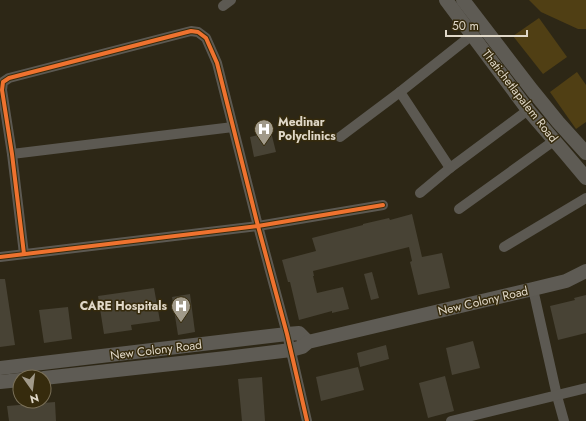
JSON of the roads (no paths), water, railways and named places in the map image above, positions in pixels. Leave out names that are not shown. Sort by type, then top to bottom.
[{"type":"main road","name":"Thatichetlapalem Road","points":[[446,0],[528,110],[586,178]]},
{"type":"main road","points":[[463,0],[532,90],[586,153]]},
{"type":"main road","name":"New Colony Road","points":[[52,377],[291,350],[302,347],[308,342],[533,289],[566,280],[586,271]]},
{"type":"main road","name":"New Colony Road","points":[[0,368],[287,334],[299,333],[308,342]]},
{"type":"main road","points":[[0,382],[12,381]]},
{"type":"street","points":[[24,254],[12,154],[2,90],[3,82],[9,78],[191,31],[198,32],[206,38],[217,63],[287,334],[307,421]]},
{"type":"street","points":[[340,137],[472,35]]},
{"type":"street","points":[[400,92],[450,168]]},
{"type":"street","points":[[420,193],[450,168],[528,110]]},
{"type":"street","points":[[12,154],[233,127]]},
{"type":"street","points":[[458,209],[555,140]]},
{"type":"street","points":[[504,247],[586,198]]},
{"type":"street","points":[[0,257],[258,226],[383,205]]},
{"type":"street","points":[[533,289],[564,421]]},
{"type":"street","points":[[451,421],[586,388]]},
{"type":"place","name":"Medinar Polyclinics","points":[[264,146]]},
{"type":"place","name":"CARE Hospitals","points":[[181,323]]}]
